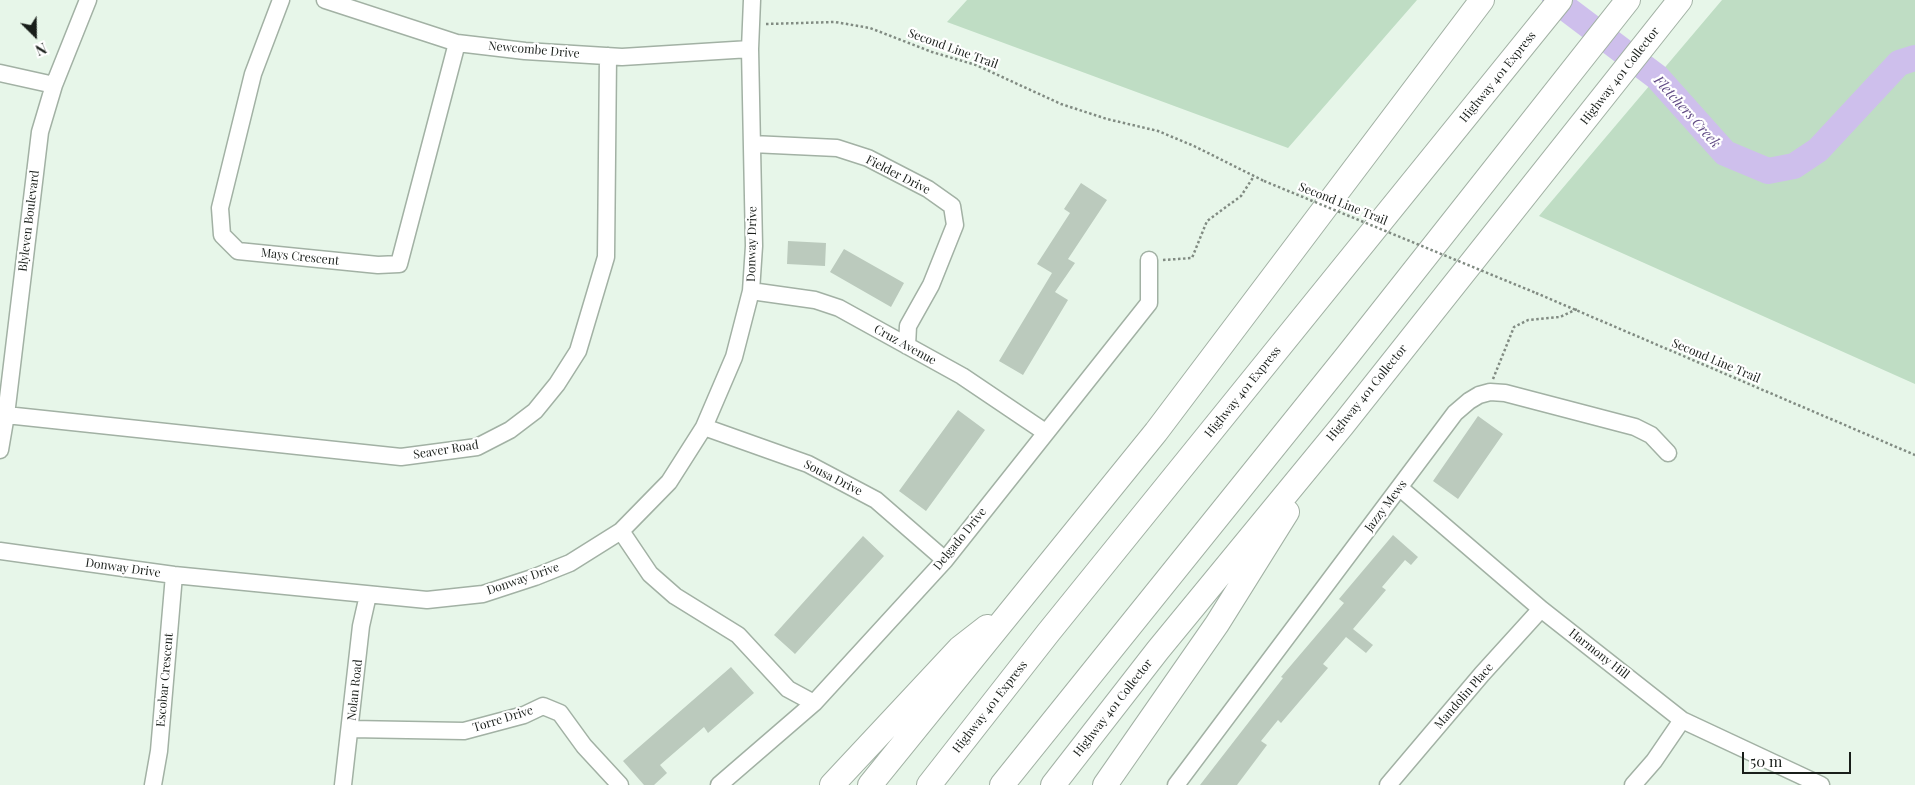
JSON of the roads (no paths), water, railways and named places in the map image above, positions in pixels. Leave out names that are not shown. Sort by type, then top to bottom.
[{"type":"highway","name":"Highway 401 Express","points":[[929,785],[1048,633],[1560,0]]},
{"type":"highway","name":"Highway 401 Collector","points":[[1053,785],[1158,650],[1342,426],[1680,0]]},
{"type":"highway","points":[[870,785],[1156,432],[1481,1]]},
{"type":"highway","points":[[1002,785],[1627,1]]},
{"type":"highway","points":[[1105,785],[1217,624],[1342,426]]},
{"type":"highway","points":[[832,785],[960,648],[1021,599]]},
{"type":"street","name":"Blyleven Boulevard","points":[[0,450],[40,132],[54,86],[88,0]]},
{"type":"street","name":"Mays Crescent","points":[[281,0],[253,74],[220,208],[222,235],[238,251],[378,264],[399,264],[457,43]]},
{"type":"street","name":"Newcombe Drive","points":[[325,0],[457,43],[526,51],[608,56],[750,49]]},
{"type":"street","name":"Donway Drive","points":[[0,551],[174,575],[427,600],[483,594],[535,578],[570,563],[621,531],[669,482],[704,427],[734,357],[752,292],[754,246],[750,49],[752,0]]},
{"type":"street","name":"Seaver Road","points":[[6,414],[401,457],[477,447],[510,430],[535,411],[557,384],[578,351],[606,257],[608,56]]},
{"type":"street","points":[[0,73],[54,86]]},
{"type":"street","name":"Fielder Drive","points":[[752,144],[845,150],[868,158],[928,189],[952,206],[955,225],[931,285],[908,326],[907,346]]},
{"type":"street","name":"Delgado Drive","points":[[719,785],[814,703],[945,560],[1148,303],[1149,260]]},
{"type":"street","name":"Cruz Avenue","points":[[752,292],[815,300],[838,308],[962,376],[1045,432]]},
{"type":"street","name":"Jazzy Mews","points":[[1176,785],[1455,413],[1479,395],[1490,392],[1505,393],[1635,427],[1651,435],[1668,453]]},
{"type":"street","name":"Sousa Drive","points":[[704,427],[808,464],[876,500],[945,560]]},
{"type":"street","name":"Harmony Hill","points":[[1400,488],[1541,609],[1682,720],[1821,785]]},
{"type":"street","points":[[621,531],[650,574],[675,596],[738,635],[788,689],[814,703]]},
{"type":"street","name":"Escobar Crescent","points":[[153,785],[159,751],[174,575]]},
{"type":"street","name":"Nolan Road","points":[[343,785],[351,729],[361,626],[368,595]]},
{"type":"street","name":"Mandolin Place","points":[[1388,785],[1482,674],[1541,609]]},
{"type":"street","name":"Torre Drive","points":[[351,729],[464,731],[524,715],[543,706],[560,713],[584,746],[620,785]]},
{"type":"street","points":[[1633,785],[1654,761],[1682,720]]},
{"type":"waterway","name":"Fletchers Creek","points":[[1555,0],[1657,77],[1725,153],[1768,171],[1794,166],[1818,150],[1899,63],[1915,58]]}]
